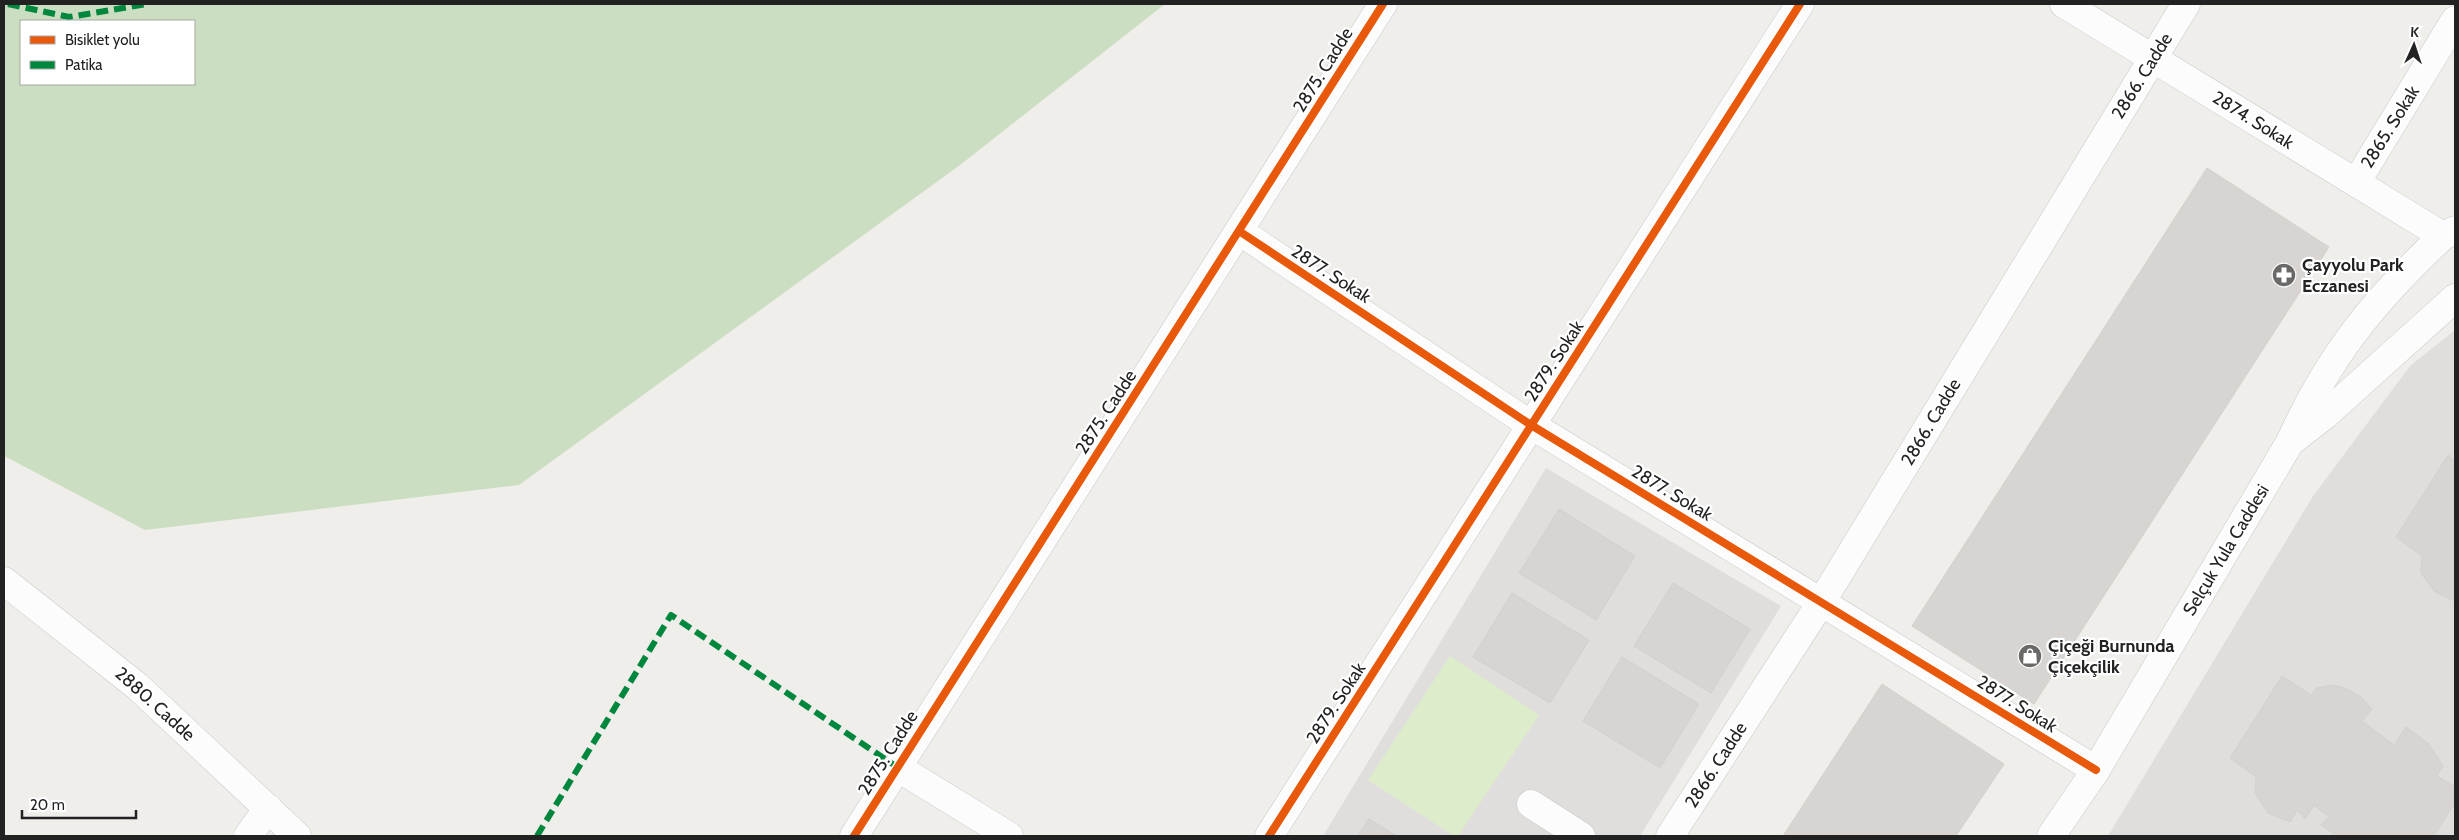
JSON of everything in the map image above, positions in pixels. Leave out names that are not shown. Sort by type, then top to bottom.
[{"type":"street","name":"2875. Cadde","points":[[854,836],[1383,4]]},
{"type":"street","name":"2879. Sokak","points":[[1268,836],[1800,4]]},
{"type":"street","name":"2874. Sokak","points":[[2064,4],[2356,182],[2452,238]]},
{"type":"street","name":"2866. Cadde","points":[[1670,836],[1822,601],[2186,4]]},
{"type":"street","name":"2865. Sokak","points":[[2356,182],[2455,20]]},
{"type":"street","name":"2877. Sokak","points":[[1239,231],[1532,425],[2096,770]]},
{"type":"street","name":"Selçuk Yula Caddesi","points":[[2051,836],[2096,770],[2290,442],[2305,408],[2348,339],[2381,297],[2452,238]]},
{"type":"street","name":"Selçuk Yula Caddesi","points":[[2290,442],[2325,415],[2455,298]]},
{"type":"street","name":"2880. Cadde","points":[[4,581],[137,686],[297,836]]},
{"type":"street","points":[[897,767],[1009,836]]},
{"type":"street","points":[[1531,804],[1581,836]]},
{"type":"street","points":[[248,836],[268,808]]},
{"type":"shaded area","points":[[2455,330],[2455,836],[2108,836],[2313,496],[2410,366]]},
{"type":"shaded area","points":[[1546,468],[1781,606],[1640,836],[1323,836]]},
{"type":"green space","points":[[4,4],[1165,4],[960,165],[519,485],[145,530],[4,456]]},
{"type":"green space","points":[[1450,656],[1539,715],[1458,836],[1454,836],[1368,780]]},
{"type":"building","points":[[2207,168],[2329,247],[2034,704],[1912,626]]},
{"type":"building","points":[[2448,455],[2455,460],[2455,601],[2435,592],[2421,573],[2422,556],[2396,537]]},
{"type":"building","points":[[1559,509],[1635,556],[1596,620],[1519,573]]},
{"type":"building","points":[[1673,583],[1750,629],[1711,693],[1634,646]]},
{"type":"building","points":[[1512,593],[1589,640],[1550,703],[1473,657]]},
{"type":"building","points":[[1622,657],[1699,704],[1660,768],[1583,721]]},
{"type":"building","points":[[2282,676],[2311,695],[2317,688],[2331,685],[2345,688],[2361,697],[2372,709],[2362,721],[2394,745],[2406,727],[2429,744],[2443,766],[2437,776],[2455,787],[2455,802],[2434,836],[2332,836],[2333,833],[2321,825],[2329,817],[2314,805],[2305,819],[2297,810],[2290,822],[2268,813],[2255,793],[2256,777],[2230,758]]},
{"type":"building","points":[[1882,684],[2004,764],[1956,836],[1783,836]]},
{"type":"building","points":[[1369,819],[1397,836],[1358,836]]},
{"type":"marked path","points":[[8,4],[69,17],[147,4]]},
{"type":"marked path","points":[[537,836],[671,615],[897,767]]},
{"type":"cycle path","points":[[854,836],[1383,4]]},
{"type":"cycle path","points":[[1269,836],[1800,4]]},
{"type":"cycle path","points":[[1239,231],[1531,425],[2096,770]]},
{"type":"place","name":"Çayyolu Park Eczanesi","points":[[2284,275]]},
{"type":"place","name":"Çiçeği Burnunda Çiçekçilik","points":[[2030,656]]}]
